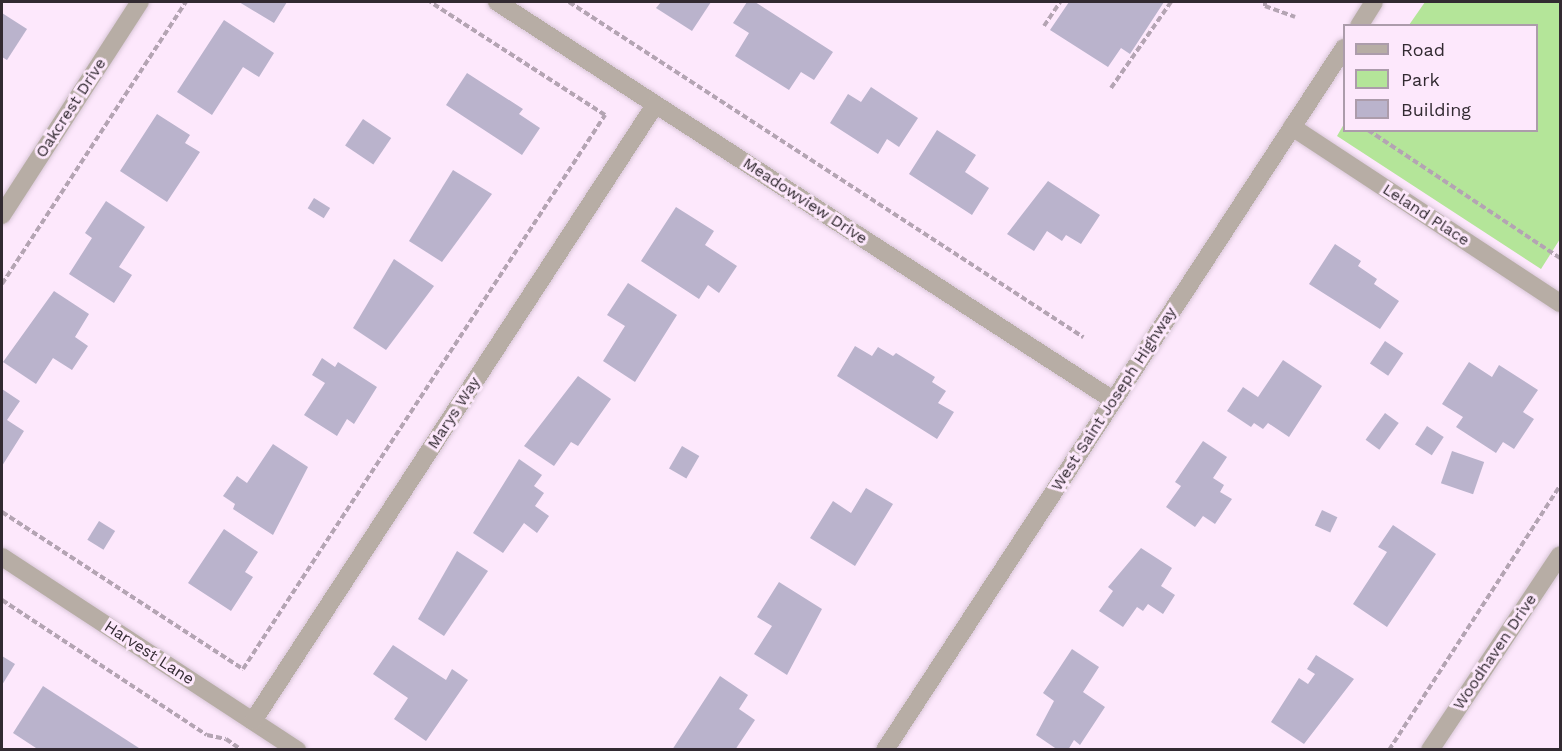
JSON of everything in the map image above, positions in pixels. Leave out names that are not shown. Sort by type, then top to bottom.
[{"type":"street","name":"Oakcrest Drive","points":[[2,215],[140,2]]},
{"type":"street","name":"Meadowview Drive","points":[[497,2],[1113,400]]},
{"type":"street","points":[[1360,24],[1374,2]]},
{"type":"street","name":"West Saint Joseph Highway","points":[[885,750],[1343,50]]},
{"type":"street","name":"Marys Way","points":[[253,721],[655,105]]},
{"type":"street","name":"Leland Place","points":[[1292,127],[1560,303]]},
{"type":"street","name":"Woodhaven Drive","points":[[1430,750],[1560,555]]},
{"type":"street","name":"Harvest Lane","points":[[2,557],[297,750]]},
{"type":"path","points":[[2,284],[186,2]]},
{"type":"path","points":[[2,512],[243,669],[605,115],[430,2]]},
{"type":"path","points":[[569,2],[1083,337]]},
{"type":"path","points":[[1044,26],[1060,2]]},
{"type":"path","points":[[1111,88],[1171,2]]},
{"type":"path","points":[[1265,2],[1265,6],[1295,17]]},
{"type":"path","points":[[1371,132],[1560,258]]},
{"type":"path","points":[[1389,750],[1560,486]]},
{"type":"path","points":[[2,600],[207,735],[226,739],[242,750]]},
{"type":"green space","points":[[1425,2],[1560,2],[1560,239],[1541,269],[1337,136],[1343,126],[1343,132],[1538,132],[1538,24],[1410,24]]},
{"type":"building","points":[[239,2],[287,2],[274,23]]},
{"type":"building","points":[[661,2],[711,2],[692,31],[656,8]]},
{"type":"building","points":[[747,2],[755,2],[833,52],[814,80],[801,72],[789,90],[735,56],[749,33],[733,23]]},
{"type":"building","points":[[1069,2],[1164,2],[1130,54],[1121,48],[1108,67],[1050,30]]},
{"type":"building","points":[[2,13],[27,29],[7,60],[2,57]]},
{"type":"building","points":[[224,20],[274,53],[259,77],[243,67],[212,115],[177,92]]},
{"type":"building","points":[[467,73],[523,109],[519,114],[540,128],[522,155],[446,105]]},
{"type":"building","points":[[871,87],[918,118],[899,147],[887,139],[878,154],[830,123],[848,94],[861,102]]},
{"type":"building","points":[[157,114],[190,135],[185,143],[200,152],[167,202],[120,171]]},
{"type":"building","points":[[363,119],[391,138],[373,165],[345,146]]},
{"type":"building","points":[[937,130],[976,155],[965,172],[989,188],[972,215],[909,174]]},
{"type":"building","points":[[453,170],[492,194],[442,262],[409,241]]},
{"type":"building","points":[[1048,181],[1100,215],[1081,244],[1066,235],[1062,241],[1047,231],[1034,251],[1007,234]]},
{"type":"building","points":[[314,198],[330,208],[324,218],[308,208]]},
{"type":"building","points":[[106,201],[145,227],[119,267],[132,275],[114,303],[69,274],[92,238],[85,233]]},
{"type":"building","points":[[676,207],[714,231],[705,245],[737,266],[719,293],[708,285],[699,299],[641,261]]},
{"type":"building","points":[[1335,244],[1361,261],[1358,266],[1377,279],[1374,284],[1399,301],[1380,329],[1309,284]]},
{"type":"building","points":[[394,259],[434,286],[386,350],[353,328]]},
{"type":"building","points":[[628,283],[677,315],[635,382],[603,361],[625,326],[607,315]]},
{"type":"building","points":[[54,291],[89,314],[75,337],[88,346],[72,370],[53,358],[36,384],[3,362]]},
{"type":"building","points":[[1385,341],[1403,353],[1388,376],[1370,363]]},
{"type":"building","points":[[855,346],[872,356],[878,347],[893,356],[896,353],[935,377],[932,382],[946,391],[938,403],[954,412],[937,439],[837,376]]},
{"type":"building","points":[[322,358],[335,367],[338,362],[377,387],[354,424],[347,419],[337,436],[304,415],[325,383],[312,375]]},
{"type":"building","points":[[1283,360],[1322,386],[1289,437],[1268,423],[1263,429],[1254,423],[1251,427],[1227,411],[1243,387],[1258,397]]},
{"type":"building","points":[[1469,362],[1492,377],[1499,365],[1538,390],[1523,412],[1534,419],[1514,449],[1503,442],[1496,453],[1456,427],[1463,417],[1442,404]]},
{"type":"building","points":[[578,376],[611,399],[578,446],[571,442],[554,466],[524,446]]},
{"type":"building","points":[[2,389],[20,401],[7,420],[24,431],[2,466]]},
{"type":"building","points":[[1385,413],[1399,423],[1379,450],[1366,440]]},
{"type":"building","points":[[1427,426],[1444,437],[1432,455],[1415,444]]},
{"type":"building","points":[[1203,441],[1227,457],[1213,478],[1224,485],[1220,492],[1232,499],[1215,524],[1203,516],[1195,527],[1166,507],[1181,486],[1175,482]]},
{"type":"building","points":[[273,444],[308,467],[273,535],[233,509],[235,504],[223,496],[237,476],[247,483]]},
{"type":"building","points":[[682,446],[699,456],[686,479],[669,469]]},
{"type":"building","points":[[1452,451],[1484,462],[1473,494],[1441,483]]},
{"type":"building","points":[[519,459],[542,475],[534,486],[544,493],[535,506],[549,516],[537,533],[524,523],[503,553],[473,533]]},
{"type":"building","points":[[866,488],[893,504],[855,566],[810,538],[833,501],[851,513]]},
{"type":"building","points":[[1322,510],[1337,517],[1330,533],[1315,525]]},
{"type":"building","points":[[99,521],[115,531],[103,550],[87,540]]},
{"type":"building","points":[[1393,525],[1436,554],[1387,627],[1353,604],[1387,552],[1378,547]]},
{"type":"building","points":[[224,529],[258,552],[245,572],[253,577],[231,611],[188,583]]},
{"type":"building","points":[[1141,548],[1172,568],[1161,586],[1175,595],[1163,614],[1148,604],[1143,611],[1137,607],[1123,627],[1099,611],[1113,591],[1108,587]]},
{"type":"building","points":[[457,551],[488,571],[444,636],[418,619]]},
{"type":"building","points":[[779,582],[822,609],[787,675],[754,654],[772,626],[757,617]]},
{"type":"building","points":[[393,645],[446,680],[452,669],[468,680],[426,741],[394,719],[408,698],[373,674]]},
{"type":"building","points":[[1072,649],[1099,667],[1083,692],[1105,707],[1080,745],[1074,740],[1068,750],[1058,750],[1036,735],[1054,701],[1043,693]]},
{"type":"building","points":[[1316,655],[1354,679],[1304,744],[1271,722],[1299,678],[1308,684],[1315,674],[1307,669]]},
{"type":"building","points":[[2,656],[15,664],[2,685]]},
{"type":"building","points":[[720,676],[748,695],[739,709],[755,720],[735,750],[672,750]]},
{"type":"building","points":[[43,686],[142,750],[39,750],[13,733]]}]
